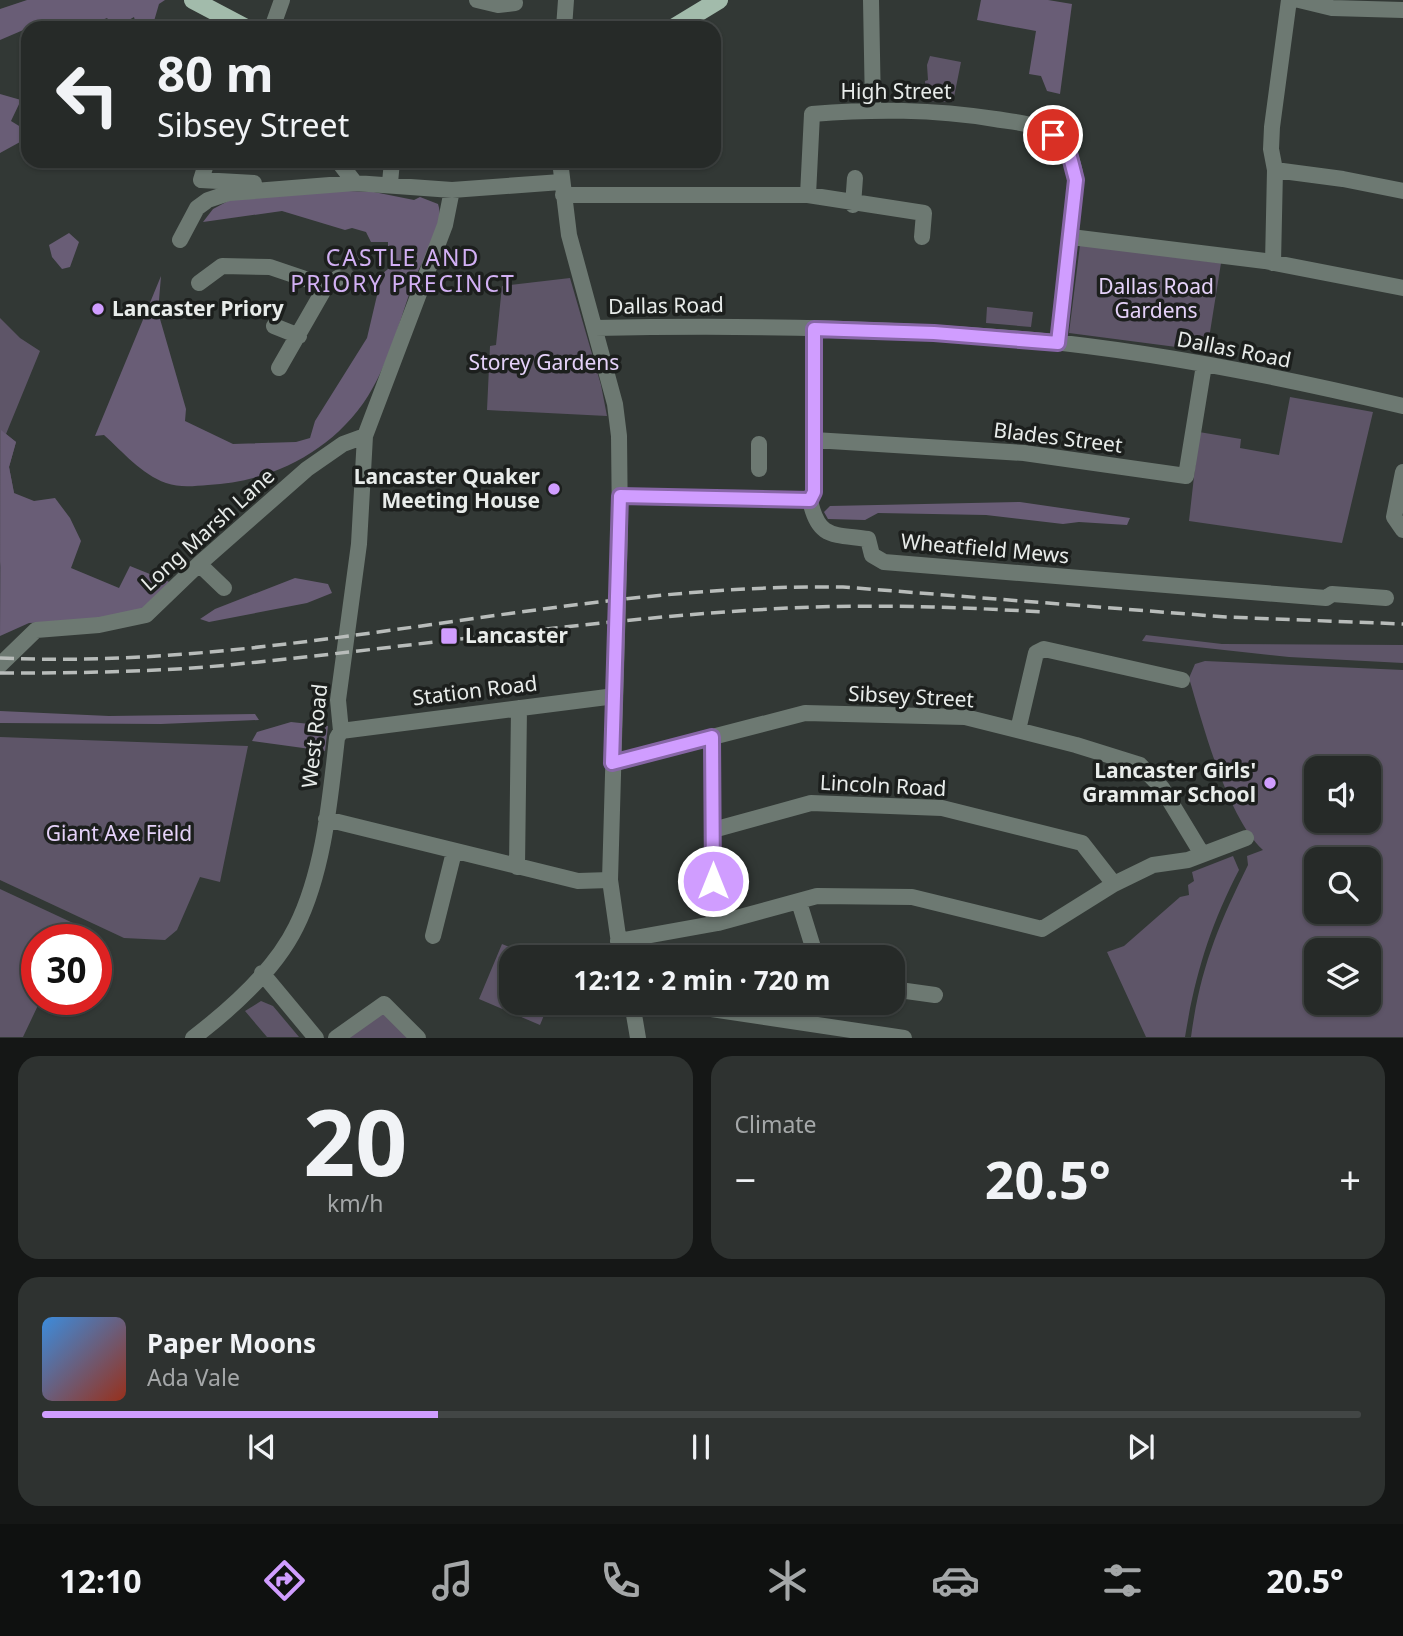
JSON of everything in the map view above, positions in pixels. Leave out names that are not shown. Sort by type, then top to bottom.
[{"type":"main road","points":[[193,0],[233,21]]},
{"type":"main road","points":[[683,21],[708,3]]},
{"type":"street","points":[[274,21],[282,0]]},
{"type":"street","points":[[477,0],[498,5],[514,3]]},
{"type":"street","points":[[564,21],[566,0]]},
{"type":"street","points":[[871,0],[873,109]]},
{"type":"street","points":[[1273,263],[1275,170],[1271,149],[1272,127],[1289,0]]},
{"type":"street","points":[[1298,0],[1332,8],[1403,9]]},
{"type":"street","name":"High Street","points":[[808,195],[812,114],[873,109],[946,111],[1034,126],[1053,135],[1069,153],[1074,167],[1071,237],[1058,343]]},
{"type":"street","points":[[205,168],[201,180],[277,188]]},
{"type":"street","points":[[343,168],[355,183]]},
{"type":"street","points":[[390,183],[391,168]]},
{"type":"street","points":[[560,168],[574,257],[615,404],[620,496],[610,880],[619,945]]},
{"type":"street","points":[[1275,170],[1343,179],[1403,191]]},
{"type":"street","points":[[853,205],[855,178]]},
{"type":"street","points":[[180,240],[197,208],[219,195],[355,183],[390,183],[452,190],[562,189],[808,195],[853,205],[924,213],[922,237]]},
{"type":"street","name":"West Road","points":[[194,1038],[262,973],[286,945],[300,917],[326,819],[337,738],[341,731],[338,700],[359,544],[365,436],[445,225],[452,190]]},
{"type":"street","points":[[1071,237],[1273,263],[1403,288]]},
{"type":"street","points":[[199,283],[222,266],[270,267],[332,282],[279,368]]},
{"type":"street","points":[[274,326],[299,336]]},
{"type":"street","name":"Dallas Road","points":[[595,328],[814,329],[934,333],[1058,343],[1204,365],[1403,406]]},
{"type":"street","points":[[620,496],[810,500],[814,492],[814,329]]},
{"type":"street","name":"Blades Street","points":[[814,440],[1024,453],[1185,476],[1204,365]]},
{"type":"street","name":"Long Marsh Lane","points":[[0,665],[36,630],[99,625],[146,615],[199,564],[307,469],[343,444],[365,436]]},
{"type":"street","points":[[759,444],[760,500]]},
{"type":"street","points":[[1403,472],[1394,517],[1403,530]]},
{"type":"street","name":"Wheatfield Mews","points":[[810,500],[818,526],[826,533],[868,539],[872,555],[884,562],[1194,580],[1326,598],[1332,594],[1386,598]]},
{"type":"street","points":[[199,564],[224,588]]},
{"type":"street","points":[[1018,730],[1036,653],[1044,649],[1182,680]]},
{"type":"street","name":"Station Road","points":[[341,731],[615,696]]},
{"type":"street","points":[[517,867],[519,708]]},
{"type":"street","name":"Sibsey Street","points":[[612,763],[805,713],[965,718],[1018,730],[1140,765],[1162,788],[1202,855]]},
{"type":"street","points":[[712,737],[713,881],[718,923]]},
{"type":"street","name":"Lincoln Road","points":[[713,830],[811,803],[942,808],[1082,843],[1114,884]]},
{"type":"street","points":[[326,819],[578,881],[610,880]]},
{"type":"street","points":[[618,941],[718,923],[817,896],[912,897],[1042,929],[1114,884],[1153,865],[1188,860],[1246,838]]},
{"type":"street","points":[[433,936],[454,852]]},
{"type":"street","points":[[799,902],[812,945]]},
{"type":"street","points":[[262,973],[316,1038]]},
{"type":"street","points":[[905,991],[935,994]]},
{"type":"street","points":[[336,1038],[384,1004],[418,1038]]},
{"type":"street","points":[[634,1015],[638,1038]]},
{"type":"street","points":[[751,1015],[904,1038]]},
{"type":"green space","points":[[930,56],[961,62],[953,102],[926,101],[925,81],[928,80],[927,65]]},
{"type":"green space","name":"Dallas Road Gardens","points":[[1080,245],[1221,263],[1207,351],[1069,333]]},
{"type":"green space","name":"Storey Gardens","points":[[570,278],[601,385],[607,416],[487,410],[490,346],[496,345],[502,286]]},
{"type":"green space","points":[[987,307],[1033,312],[1031,327],[986,323]]},
{"type":"green space","points":[[0,318],[20,338],[40,351],[6,434],[16,442],[9,467],[14,493],[0,567]]},
{"type":"green space","points":[[1290,397],[1373,412],[1342,543],[1189,521],[1199,432],[1241,439],[1240,448],[1279,455]]},
{"type":"green space","points":[[1146,635],[1222,644],[1403,645],[1403,663],[1289,657],[1142,641]]},
{"type":"green space","points":[[1205,661],[1403,670],[1403,1037],[1191,1037],[1199,990],[1219,928],[1248,865],[1247,856],[1263,850],[1238,816],[1227,793],[1189,678],[1195,664]]},
{"type":"green space","name":"Giant Axe Field","points":[[0,737],[248,746],[220,882],[200,877],[177,930],[165,940],[124,938],[112,932],[112,924],[94,924],[0,880]]},
{"type":"green space","points":[[1233,856],[1239,870],[1205,951],[1185,1037],[1146,1037],[1107,952],[1124,946],[1180,897],[1189,895],[1188,885],[1194,881],[1192,872]]},
{"type":"green space","points":[[0,889],[73,923],[21,924],[21,1015],[33,1015],[23,1037],[0,1037]]},
{"type":"green space","points":[[499,951],[499,1008],[479,999]]},
{"type":"green space","points":[[261,1001],[273,1006],[299,1037],[267,1037],[245,1011]]},
{"type":"green space","points":[[379,1010],[412,1038],[347,1038]]},
{"type":"green space","points":[[517,1015],[544,1015],[540,1025]]},
{"type":"shaded area","points":[[27,0],[165,0],[159,4],[154,21],[135,21],[134,17],[127,21],[109,21],[107,18],[100,21],[21,21],[21,31],[0,40],[0,9]]},
{"type":"shaded area","points":[[981,0],[1048,0],[1072,4],[1060,94],[1047,91],[1041,76],[1029,74],[1036,31],[977,20]]},
{"type":"shaded area","points":[[0,94],[21,100],[11,121],[21,127],[21,139],[20,142],[0,153]]},
{"type":"shaded area","points":[[324,190],[374,192],[414,200],[420,197],[438,204],[440,213],[437,232],[415,278],[383,368],[354,415],[319,448],[299,460],[255,478],[208,485],[182,486],[166,483],[140,468],[104,435],[95,436],[161,276],[158,312],[186,409],[185,421],[233,444],[296,442],[310,438],[315,421],[367,338],[382,274],[388,269],[388,242],[371,242],[366,232],[352,228],[345,230],[282,211],[203,222],[213,209],[230,200]]},
{"type":"shaded area","points":[[69,233],[79,242],[70,267],[62,269],[52,257],[49,245]]},
{"type":"shaded area","points":[[1,430],[16,442],[9,467],[14,493],[34,501],[55,498],[70,518],[81,541],[71,568],[119,588],[130,566],[172,583],[150,608],[98,620],[29,623],[0,636]]},
{"type":"shaded area","points":[[1020,502],[1130,518],[1127,525],[1079,522],[1063,524],[986,515],[878,513],[865,520],[828,519],[824,512],[830,506]]},
{"type":"shaded area","points":[[295,578],[328,584],[332,593],[307,603],[209,622],[200,619],[215,609]]},
{"type":"shaded area","points":[[0,711],[109,716],[255,714],[259,720],[161,724],[0,723]]},
{"type":"shaded area","points":[[291,722],[328,726],[325,751],[252,741],[257,732]]},
{"type":"tunnel","points":[[338,278],[361,260]]},
{"type":"railway","points":[[0,658],[106,659],[212,652],[632,598],[737,589],[843,587],[1226,617],[1403,624]]},
{"type":"railway","points":[[0,673],[217,666],[654,618],[790,608],[917,607],[1043,612]]},
{"type":"place","name":"Lancaster Priory","points":[[98,309]]},
{"type":"place","name":"Lancaster Quaker Meeting House","points":[[554,489]]},
{"type":"place","name":"Lancaster","points":[[449,636]]},
{"type":"place","name":"Lancaster Girls' Grammar School","points":[[1270,783]]},
{"type":"district","name":"CASTLE AND PRIORY PRECINCT","points":[[403,271]]},
{"type":"route","points":[[713,881],[712,737],[612,763],[620,496],[810,500],[814,492],[814,329],[934,333],[1058,343],[1076,180],[1069,153],[1053,135]]}]
